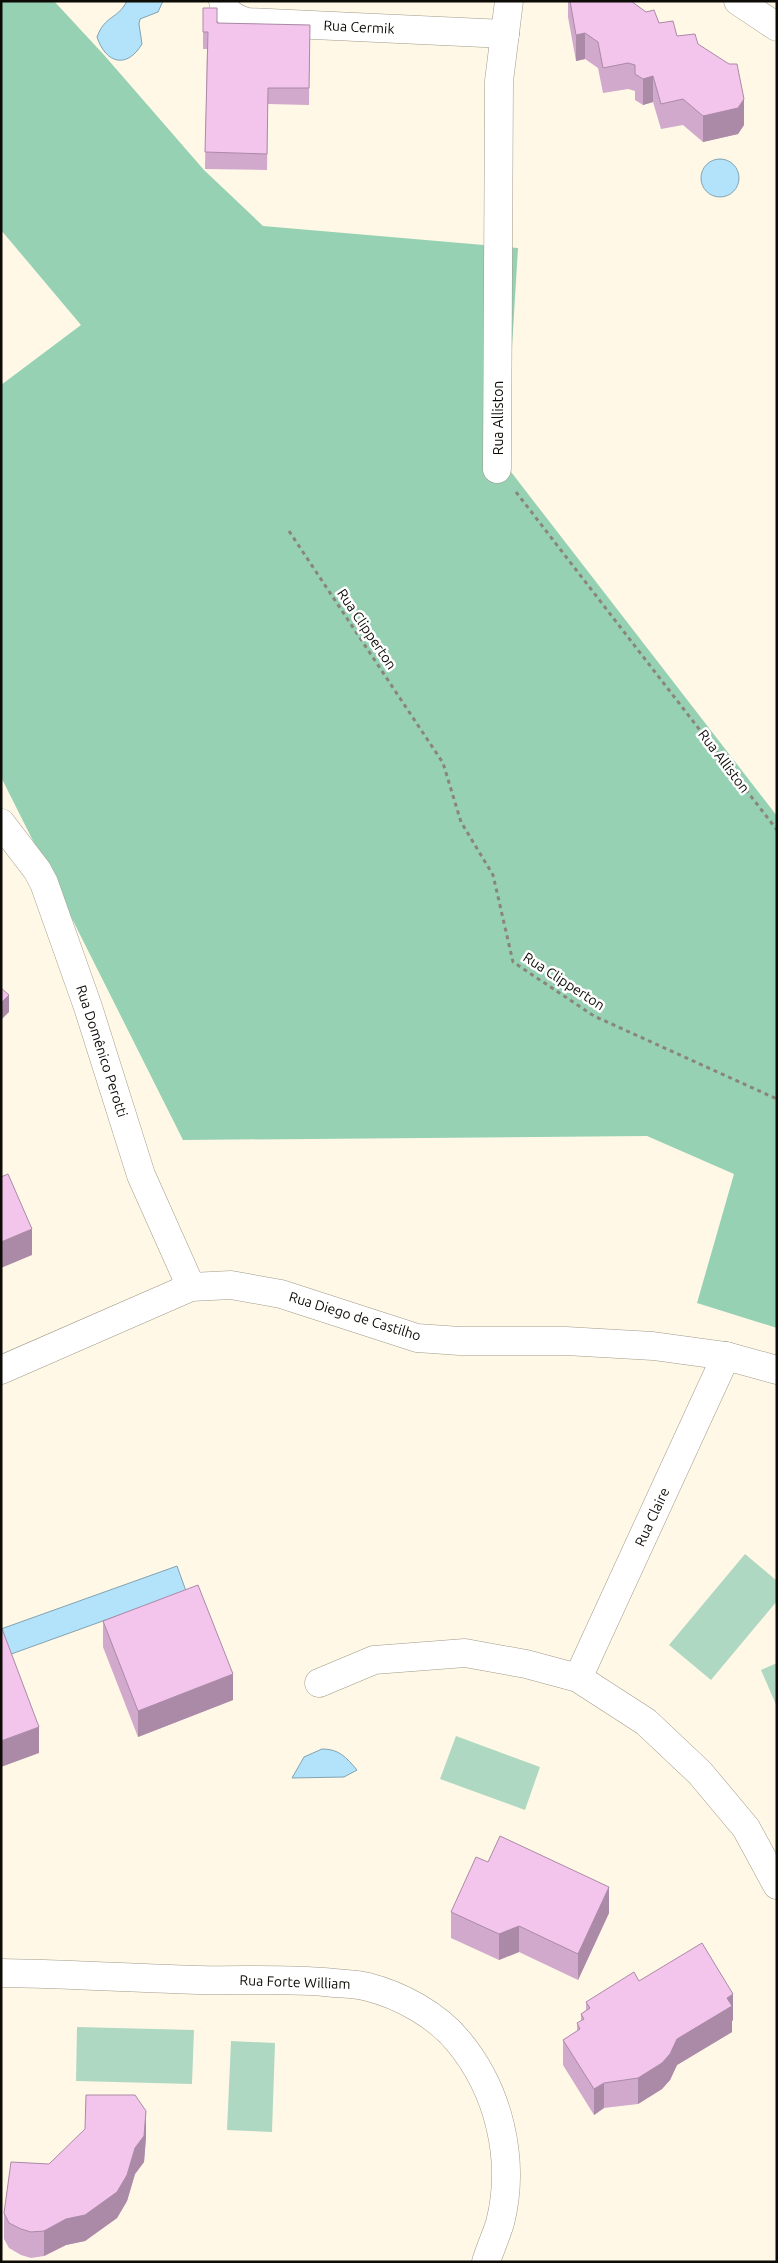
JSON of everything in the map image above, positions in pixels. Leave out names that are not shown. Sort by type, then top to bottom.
[{"type":"street","name":"Rua Cermik","points":[[223,1],[224,7],[234,18],[247,22],[505,34]]},
{"type":"street","name":"Rua Alliston","points":[[497,469],[500,82],[509,1]]},
{"type":"street","points":[[738,1],[777,26]]},
{"type":"street","name":"Rua Domênico Perotti","points":[[1,823],[44,882],[88,1007],[141,1176],[191,1287]]},
{"type":"street","name":"Rua Diego de Castilho","points":[[1,1370],[191,1287],[231,1285],[281,1294],[417,1338],[460,1341],[566,1341],[644,1345],[726,1356],[777,1370]]},
{"type":"street","name":"Rua Claire","points":[[578,1678],[726,1356]]},
{"type":"street","points":[[319,1683],[374,1660],[465,1652],[526,1664],[578,1678],[646,1722],[700,1773],[746,1828],[777,1885]]},
{"type":"street","name":"Rua Forte William","points":[[1,1973],[198,1980],[311,1980],[367,1986],[396,1997],[430,2015],[458,2040],[484,2079],[498,2114],[503,2141],[505,2180],[500,2222],[489,2261]]},
{"type":"path","name":"Rua Alliston","points":[[497,469],[550,534],[777,830]]},
{"type":"path","name":"Rua Clipperton","points":[[289,531],[443,763],[461,822],[493,875],[513,962],[594,1016],[777,1099]]},
{"type":"green space","points":[[1,1],[54,1],[104,55],[204,170],[263,226],[518,248],[508,414],[508,468],[777,816],[777,1328],[697,1303],[734,1174],[647,1136],[183,1140],[1,777],[1,385],[81,325],[1,230]]},
{"type":"green space","points":[[745,1554],[777,1581],[777,1601],[711,1680],[669,1645]]},
{"type":"green space","points":[[777,1663],[777,1707],[761,1670]]},
{"type":"green space","points":[[456,1736],[540,1767],[525,1810],[440,1779]]},
{"type":"green space","points":[[77,2027],[194,2030],[192,2084],[76,2081]]},
{"type":"green space","points":[[231,2041],[275,2043],[272,2132],[227,2130]]},
{"type":"water","points":[[127,1],[163,1],[158,12],[140,19],[142,44],[136,52],[124,60],[117,60],[111,58],[106,53],[97,37],[107,21],[119,12]]},
{"type":"water","points":[[720,159],[734,164],[739,178],[734,192],[720,197],[706,192],[701,178],[706,164]]},
{"type":"water","points":[[177,1566],[186,1591],[3,1657],[1,1629]]},
{"type":"water","points":[[322,1749],[338,1752],[357,1770],[344,1777],[292,1778],[304,1757]]},
{"type":"building","points":[[570,1],[631,1],[646,12],[654,10],[659,23],[673,21],[677,36],[695,34],[698,44],[729,64],[737,64],[744,99],[738,108],[703,116],[683,99],[661,104],[653,76],[643,79],[635,74],[635,65],[628,63],[603,68],[598,42],[585,33],[576,35]]},
{"type":"building","points":[[203,8],[217,8],[217,23],[310,25],[309,88],[268,88],[267,154],[205,152],[208,32],[203,32]]},
{"type":"building","points":[[1,988],[9,995],[1,1003]]},
{"type":"building","points":[[8,1174],[32,1229],[1,1242],[1,1177]]},
{"type":"building","points":[[198,1585],[233,1674],[138,1711],[103,1621]]},
{"type":"building","points":[[1,1626],[39,1727],[1,1741]]},
{"type":"building","points":[[500,1836],[609,1887],[578,1954],[519,1926],[499,1934],[451,1912],[476,1857],[488,1862]]},
{"type":"building","points":[[702,1943],[733,1994],[727,1998],[732,2006],[677,2039],[670,2054],[662,2063],[638,2078],[604,2083],[594,2089],[563,2040],[580,2029],[577,2023],[584,2019],[581,2014],[590,2008],[586,2002],[634,1972],[639,1981]]},
{"type":"building","points":[[86,2095],[135,2095],[146,2111],[144,2136],[135,2148],[127,2175],[117,2192],[85,2215],[66,2219],[44,2231],[31,2232],[9,2223],[4,2213],[11,2162],[49,2164],[85,2129]]}]
